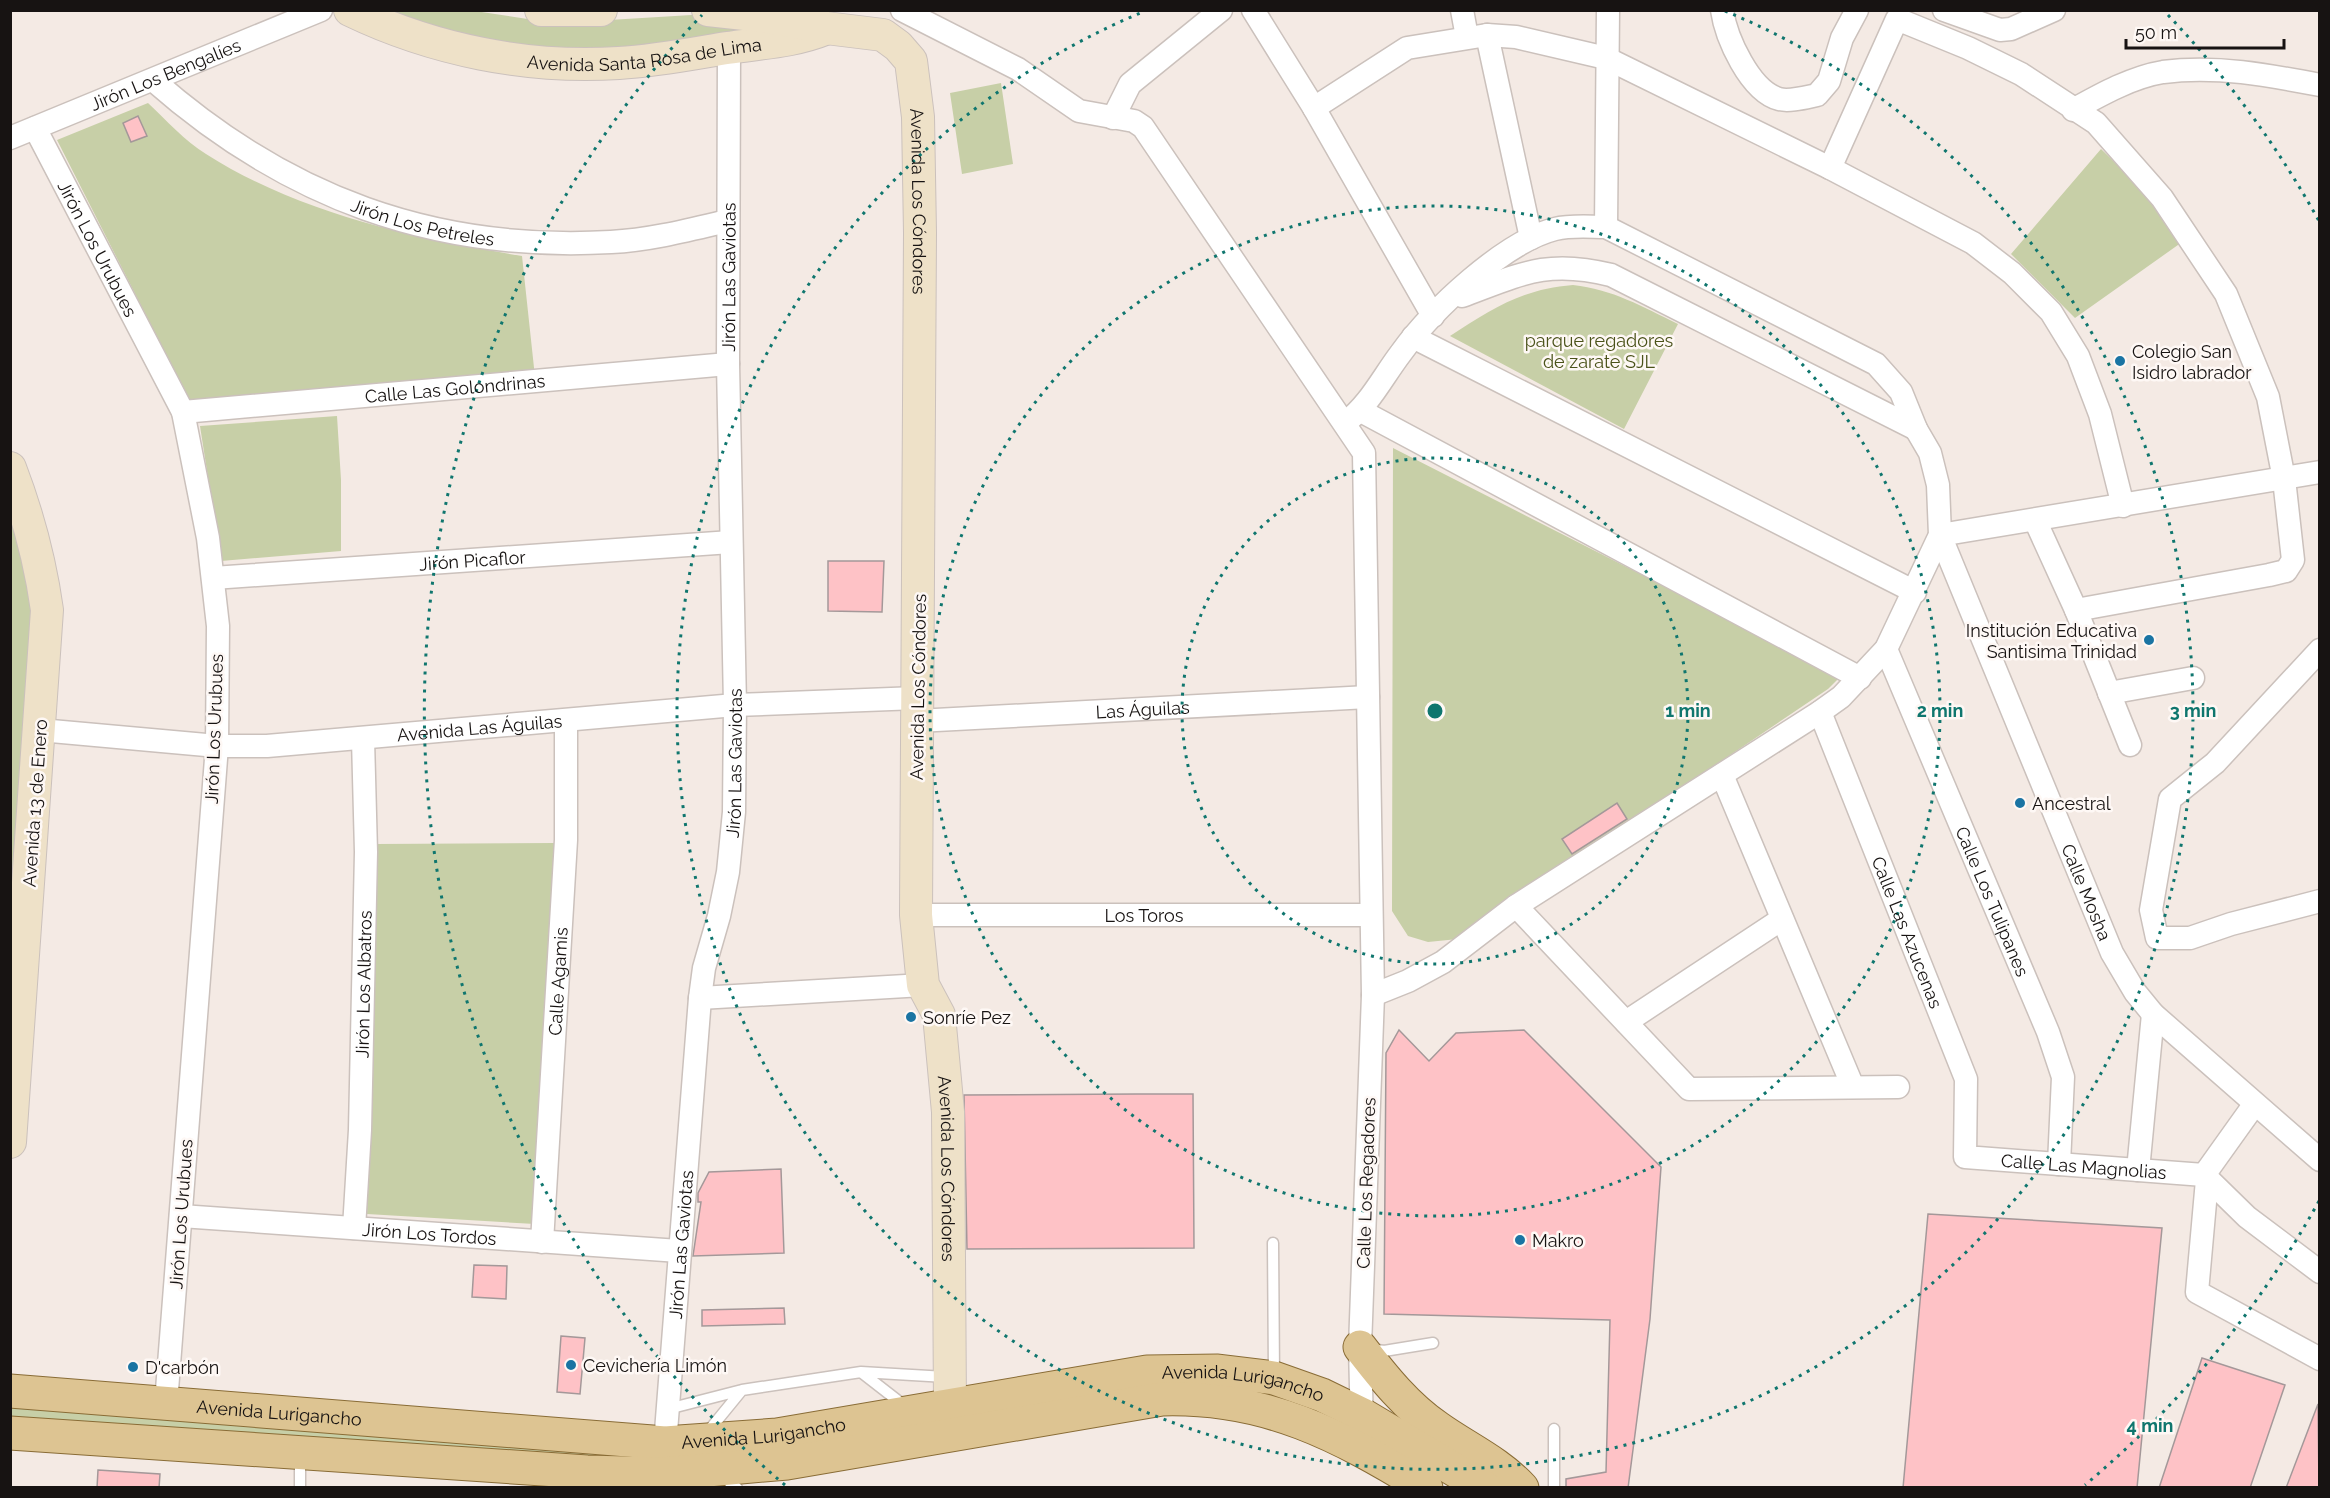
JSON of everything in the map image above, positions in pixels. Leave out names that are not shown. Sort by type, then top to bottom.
[{"type":"main road","name":"Avenida Santa Rosa de Lima","points":[[350,10],[376,23],[436,43],[505,58],[580,64],[619,63],[784,41],[829,20]]},
{"type":"main road","points":[[541,10],[602,10]]},
{"type":"main road","name":"Avenida Santa Rosa de Lima","points":[[708,10],[790,19],[829,20]]},
{"type":"main road","name":"Avenida Los Cóndores","points":[[829,20],[883,35],[898,46],[911,61],[915,85],[920,234],[916,915],[922,985],[939,1015],[948,1112],[950,1391]]},
{"type":"main road","name":"Avenida 13 de Enero","points":[[10,468],[28,515],[40,560],[47,610],[10,1142]]},
{"type":"main road","points":[[1360,1347],[1413,1408],[1436,1428],[1494,1464],[1522,1488]]},
{"type":"main road","name":"Avenida Lurigancho","points":[[10,1433],[586,1472],[664,1459],[701,1441],[777,1434],[910,1411],[950,1391],[1147,1372],[1218,1371],[1274,1378],[1300,1386],[1361,1414],[1485,1488]]},
{"type":"main road","name":"Avenida Lurigancho","points":[[10,1391],[166,1403],[664,1459],[726,1479],[787,1463],[1172,1399],[1226,1401],[1260,1408],[1299,1421],[1365,1451],[1426,1488]]},
{"type":"street","name":"Jirón Los Bengalíes","points":[[10,138],[321,10]]},
{"type":"street","name":"Calle Los Regadores","points":[[902,10],[1018,69],[1079,111],[1134,121],[1143,127],[1353,417],[1364,453],[1373,995],[1360,1347],[1361,1414],[1365,1451]]},
{"type":"street","points":[[1113,118],[1130,84],[1221,10]]},
{"type":"street","points":[[1253,10],[1439,309]]},
{"type":"street","points":[[1462,10],[1477,36],[1531,238]]},
{"type":"street","points":[[1605,226],[1608,10]]},
{"type":"street","points":[[1722,10],[1725,28],[1743,64],[1760,88],[1780,100],[1817,95],[1829,81],[1842,38],[1857,10]]},
{"type":"street","points":[[1944,10],[2000,30],[2011,29],[2054,10]]},
{"type":"street","points":[[1830,168],[1897,19],[2021,74],[2096,123],[2162,198],[2226,294],[2268,397],[2284,479],[2293,560],[2286,571],[2076,610]]},
{"type":"street","points":[[1314,108],[1407,48],[1477,36],[1516,37],[1606,58],[1830,168],[1973,243],[2012,273],[2051,312],[2078,356],[2100,414],[2123,506]]},
{"type":"street","name":"Jirón Las Gaviotas","points":[[664,1459],[700,998],[728,872],[734,812],[735,705],[727,221],[729,48]]},
{"type":"street","points":[[2073,110],[2107,91],[2162,72],[2235,70],[2319,85]]},
{"type":"street","name":"Jirón Los Petreles","points":[[153,80],[198,118],[267,165],[309,187],[368,210],[429,228],[492,239],[555,244],[613,242],[671,234],[727,221]]},
{"type":"street","name":"Jirón Los Urubues","points":[[35,128],[183,412],[213,578],[218,626],[217,746],[166,1403]]},
{"type":"street","points":[[1373,995],[1408,981],[1443,962],[1516,906],[1820,712],[1860,678],[1886,648],[1915,592],[1940,535],[1938,485],[1930,453],[1916,429],[1901,392],[1876,364],[1605,226],[1557,229],[1531,238],[1488,267],[1439,309],[1413,337],[1353,417],[1860,678]]},
{"type":"street","points":[[1439,309],[1543,268],[1581,268],[1611,275],[1916,429]]},
{"type":"street","points":[[1413,337],[1915,592]]},
{"type":"street","name":"Calle Las Golondrinas","points":[[183,412],[728,364]]},
{"type":"street","points":[[1940,535],[2319,472]]},
{"type":"street","points":[[2035,520],[2076,610],[2130,745]]},
{"type":"street","name":"Calle Mosha","points":[[1940,535],[2112,953],[2135,992],[2153,1014],[2319,1160]]},
{"type":"street","name":"Jirón Picaflor","points":[[213,578],[731,542]]},
{"type":"street","name":"Calle Los Tulipanes","points":[[1886,648],[2048,1032],[2062,1077],[2059,1164]]},
{"type":"street","points":[[2319,650],[2215,763],[2170,799],[2151,910],[2157,938],[2190,938],[2231,924],[2319,901]]},
{"type":"street","points":[[2109,693],[2193,678]]},
{"type":"street","name":"Las Águilas","points":[[917,710],[1368,697]]},
{"type":"street","name":"Avenida Las Águilas","points":[[40,730],[217,746],[267,746],[735,705],[917,710]]},
{"type":"street","name":"Calle Las Azucenas","points":[[1820,712],[1966,1079],[1965,1157]]},
{"type":"street","name":"Calle Agamis","points":[[542,1242],[566,840],[566,721]]},
{"type":"street","name":"Jirón Los Albatros","points":[[354,1228],[360,1130],[366,852],[363,739]]},
{"type":"street","points":[[1722,775],[1853,1087]]},
{"type":"street","points":[[1516,906],[1689,1089],[1898,1087]]},
{"type":"street","name":"Los Toros","points":[[916,915],[1371,915]]},
{"type":"street","points":[[1626,1022],[1782,919]]},
{"type":"street","points":[[700,998],[922,985]]},
{"type":"street","points":[[2138,1170],[2153,1014]]},
{"type":"street","points":[[2254,1105],[2205,1177],[2197,1292],[2319,1359]]},
{"type":"street","name":"Calle Las Magnolias","points":[[1965,1157],[2205,1177]]},
{"type":"street","points":[[2205,1177],[2247,1216],[2319,1272]]},
{"type":"street","name":"Jirón Los Tordos","points":[[181,1216],[679,1251]]},
{"type":"lane","points":[[1273,1243],[1274,1378]]},
{"type":"lane","points":[[1360,1347],[1384,1351],[1433,1343]]},
{"type":"lane","points":[[668,1409],[742,1390],[861,1372],[950,1391]]},
{"type":"lane","points":[[861,1372],[910,1411]]},
{"type":"lane","points":[[701,1441],[742,1390]]},
{"type":"lane","points":[[1554,1429],[1554,1488]]},
{"type":"lane","points":[[300,1453],[300,1488]]},
{"type":"green space","points":[[370,11],[475,11],[534,20],[609,20],[708,14],[789,21],[650,51],[531,53]]},
{"type":"green space","points":[[1001,83],[1013,164],[962,174],[950,93]]},
{"type":"green space","points":[[148,103],[198,149],[242,175],[280,193],[319,208],[399,232],[522,256],[535,377],[192,406],[57,140]]},
{"type":"green space","points":[[2101,149],[2149,195],[2185,240],[2075,318],[2011,254]]},
{"type":"green space","name":"parque regadores de zarate SJL","points":[[1573,285],[1601,290],[1640,305],[1678,324],[1624,429],[1450,336],[1508,302],[1538,291]]},
{"type":"green space","points":[[337,416],[341,480],[341,551],[221,561],[200,426]]},
{"type":"green space","points":[[1393,448],[1841,676],[1828,689],[1458,939],[1428,942],[1408,936],[1392,911]]},
{"type":"green space","points":[[11,487],[35,603],[11,1007]]},
{"type":"green space","points":[[554,843],[535,1224],[367,1214],[376,844]]},
{"type":"green space","points":[[10,1402],[626,1445],[630,1460],[11,1422]]},
{"type":"building","points":[[138,116],[147,136],[131,142],[123,123]]},
{"type":"building","points":[[828,561],[884,561],[882,612],[828,611]]},
{"type":"building","points":[[1617,803],[1627,819],[1572,854],[1562,839]]},
{"type":"building","name":"Makro","points":[[1399,1030],[1429,1061],[1456,1033],[1524,1030],[1661,1167],[1650,1319],[1628,1488],[1566,1488],[1566,1479],[1606,1472],[1610,1320],[1384,1314],[1386,1053]]},
{"type":"building","points":[[1193,1094],[1194,1248],[967,1249],[964,1095]]},
{"type":"building","points":[[781,1169],[784,1253],[693,1256],[701,1202],[698,1202],[698,1193],[709,1172]]},
{"type":"building","points":[[1928,1214],[2162,1228],[2137,1488],[1903,1488]]},
{"type":"building","points":[[474,1265],[507,1266],[506,1299],[472,1297]]},
{"type":"building","points":[[784,1308],[785,1324],[702,1326],[702,1310]]},
{"type":"building","name":"Cevichería Limón","points":[[561,1336],[585,1338],[580,1394],[557,1392]]},
{"type":"building","points":[[2202,1358],[2285,1385],[2250,1488],[2159,1488]]},
{"type":"building","points":[[2318,1404],[2319,1488],[2286,1488]]},
{"type":"building","points":[[98,1470],[160,1474],[159,1488],[97,1488]]},
{"type":"place","name":"Colegio San Isidro labrador","points":[[2120,361]]},
{"type":"place","name":"Institución Educativa Santisima Trinidad","points":[[2149,640]]},
{"type":"place","name":"Ancestral","points":[[2020,803]]},
{"type":"place","name":"Sonríe Pez","points":[[911,1017]]},
{"type":"place","name":"Makro","points":[[1520,1240]]},
{"type":"place","name":"Cevichería Limón","points":[[571,1365]]},
{"type":"place","name":"D'carbón","points":[[133,1367]]}]
